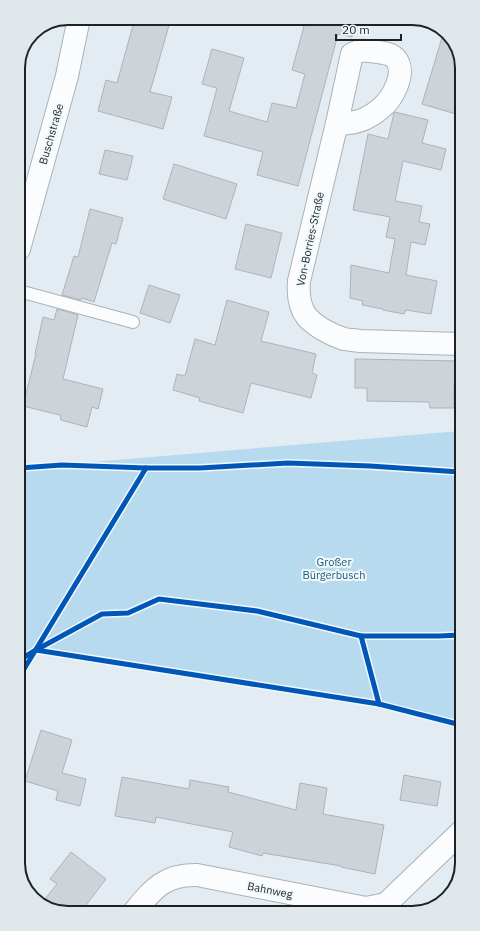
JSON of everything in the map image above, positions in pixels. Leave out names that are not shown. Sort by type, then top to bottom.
[{"type":"street","name":"Buschstraße","points":[[25,227],[67,76],[78,25]]},
{"type":"street","name":"Von-Borries-Straße","points":[[337,123],[299,281],[298,293],[306,316],[316,325],[345,339],[360,341],[455,344]]},
{"type":"street","name":"Bahnweg","points":[[377,906],[386,904],[455,838]]},
{"type":"street","name":"Bahnweg","points":[[139,906],[149,894],[161,884],[175,877],[197,875],[356,906]]},
{"type":"lane","points":[[25,293],[133,322]]},
{"type":"green space","name":"Großer Bürgerbusch","points":[[455,431],[455,723],[379,704],[36,650],[25,668],[25,468]]},
{"type":"building","points":[[133,25],[169,25],[150,92],[172,97],[163,129],[98,111],[106,80],[117,83]]},
{"type":"building","points":[[300,25],[355,25],[352,37],[338,34],[298,186],[257,175],[263,152],[204,136],[217,88],[202,84],[212,49],[244,58],[229,111],[267,122],[272,103],[296,108],[305,74],[292,70],[304,26]]},
{"type":"building","points":[[442,38],[449,46],[454,60],[455,114],[422,104]]},
{"type":"building","points":[[395,112],[428,120],[422,143],[446,149],[441,170],[403,161],[395,201],[422,206],[419,222],[430,224],[425,245],[411,242],[406,275],[437,281],[431,314],[406,310],[404,314],[383,310],[362,305],[363,301],[350,298],[351,265],[389,273],[395,239],[386,237],[390,217],[353,210],[368,134],[388,139]]},
{"type":"building","points":[[105,150],[133,156],[127,180],[99,174]]},
{"type":"building","points":[[174,164],[237,184],[226,219],[163,199]]},
{"type":"building","points":[[90,209],[123,218],[116,244],[112,243],[94,302],[82,298],[81,300],[62,295],[74,256],[78,257]]},
{"type":"building","points":[[246,224],[282,233],[271,278],[235,269]]},
{"type":"building","points":[[149,285],[180,295],[170,323],[140,313]]},
{"type":"building","points":[[227,300],[269,312],[261,341],[316,354],[312,373],[317,375],[311,398],[251,383],[243,413],[199,401],[200,398],[173,390],[177,374],[185,376],[195,339],[215,345]]},
{"type":"building","points":[[57,309],[78,315],[63,379],[103,389],[98,409],[92,407],[87,427],[61,420],[60,415],[25,406],[25,398],[43,317],[54,320]]},
{"type":"building","points":[[355,359],[455,361],[454,408],[430,408],[429,402],[367,401],[367,388],[355,388]]},
{"type":"building","points":[[41,730],[72,740],[62,773],[86,779],[80,806],[56,800],[58,791],[25,781]]},
{"type":"building","points":[[404,775],[441,782],[437,806],[400,800]]},
{"type":"building","points":[[122,777],[189,789],[190,780],[229,787],[228,792],[296,810],[300,783],[327,788],[323,814],[384,825],[375,874],[341,866],[263,853],[262,856],[229,847],[233,832],[156,817],[155,823],[115,816]]},
{"type":"building","points":[[71,852],[106,879],[85,906],[65,906],[54,904],[45,899],[57,884],[50,879]]},
{"type":"cycle path","points":[[25,468],[62,465],[200,468],[288,463],[370,466],[455,472]]},
{"type":"cycle path","points":[[25,667],[146,468]]},
{"type":"cycle path","points":[[25,657],[102,614],[128,613],[159,599],[257,611],[361,636],[455,635]]},
{"type":"cycle path","points":[[361,636],[379,704]]},
{"type":"cycle path","points":[[36,650],[379,704],[455,723]]}]
